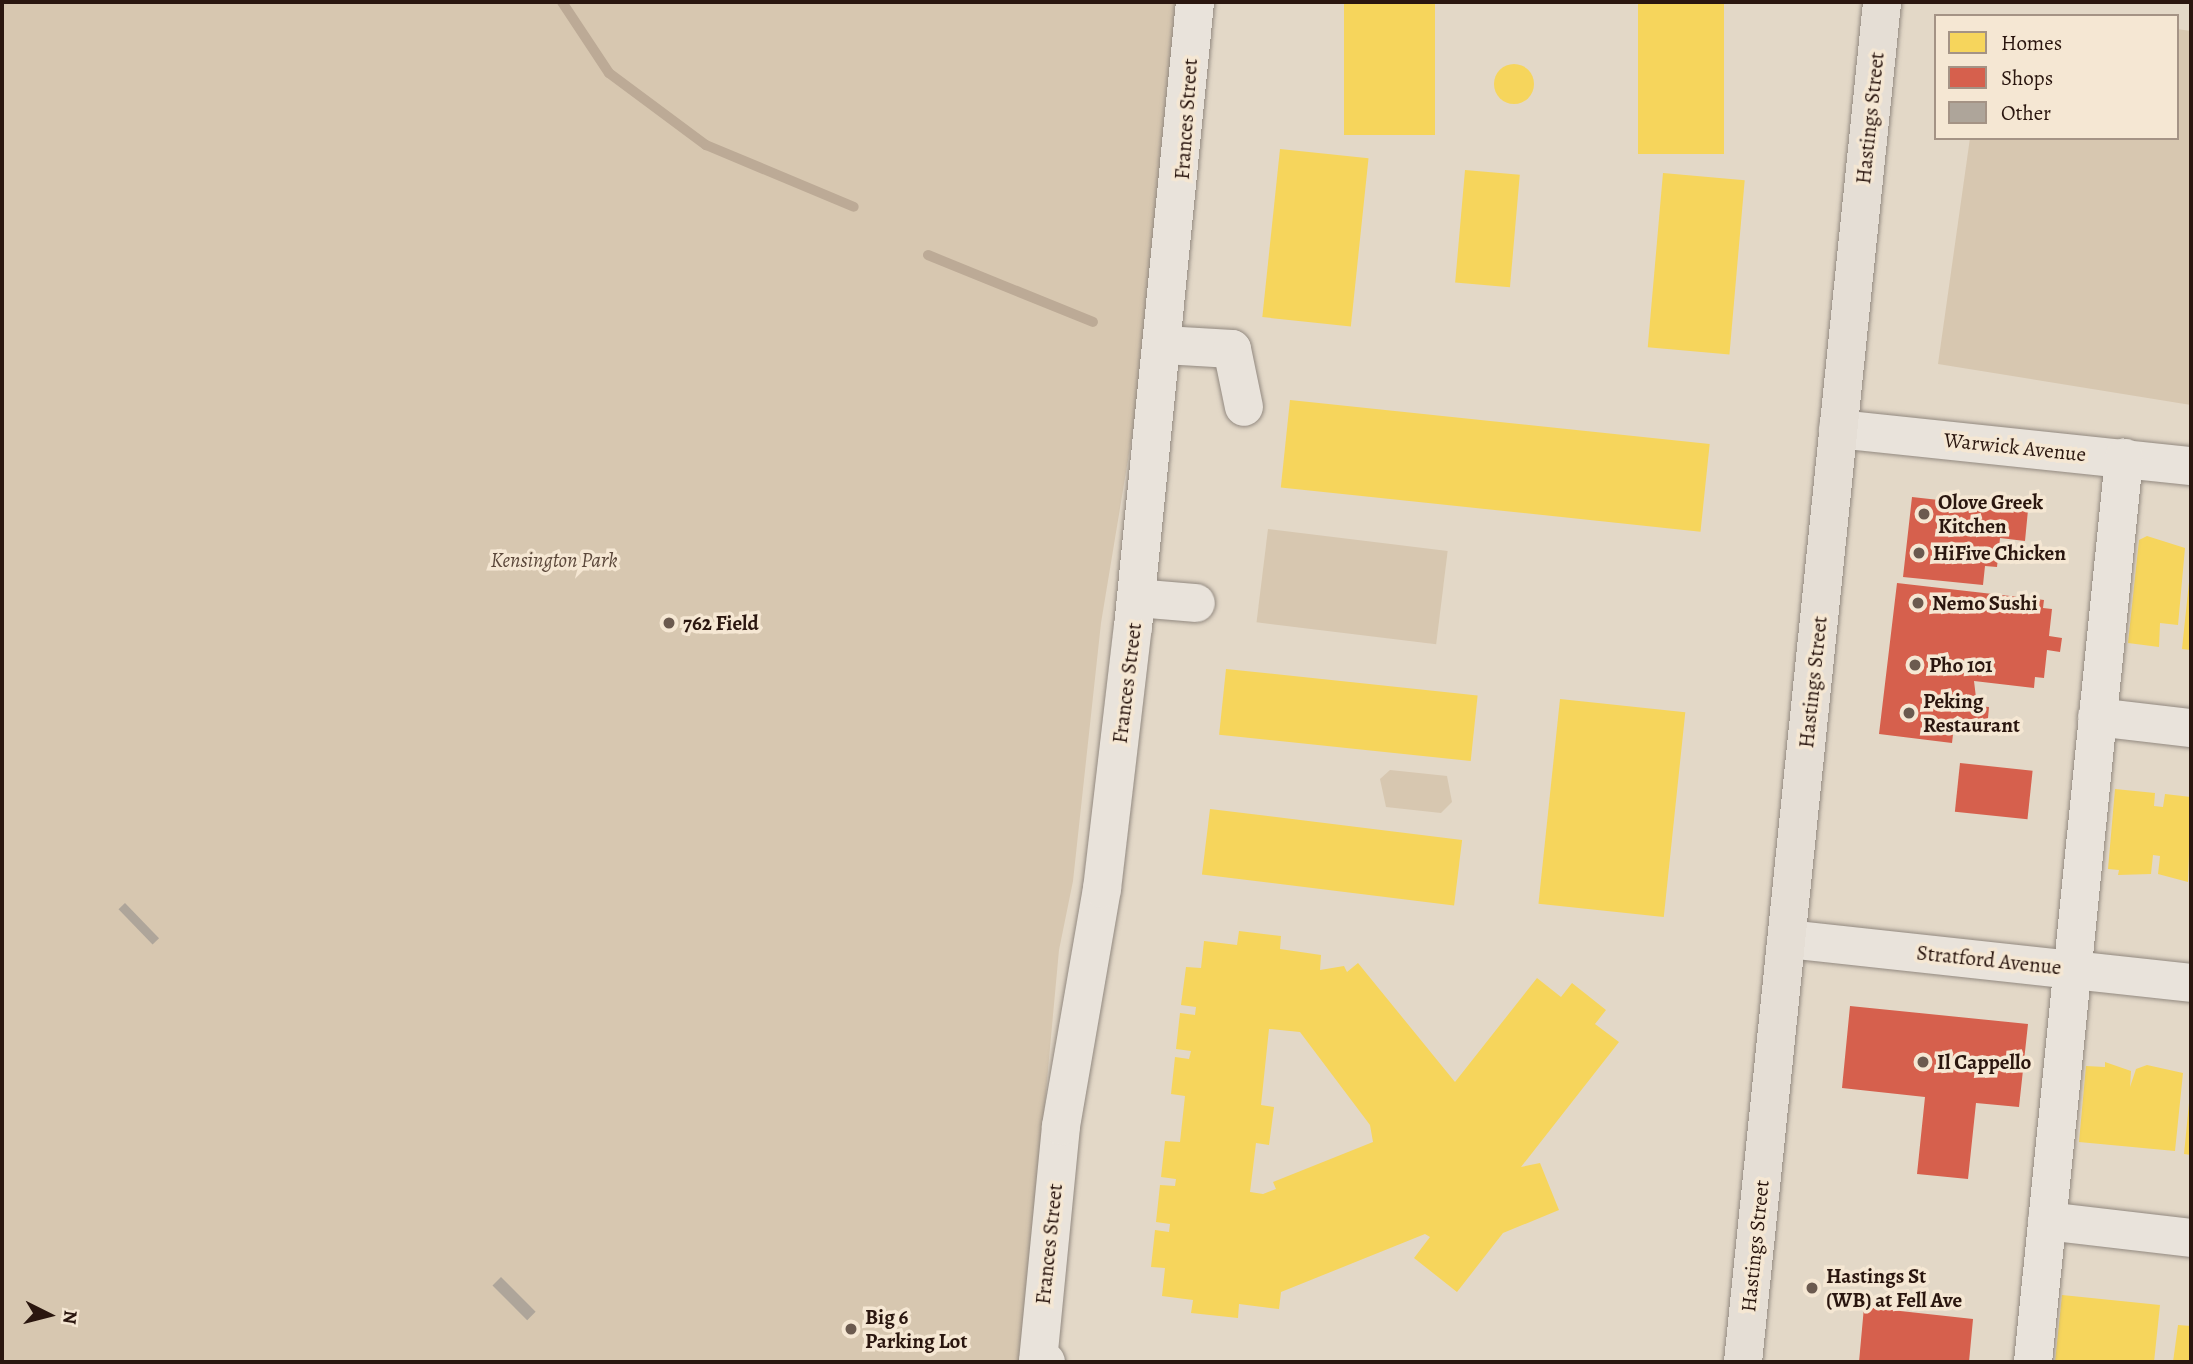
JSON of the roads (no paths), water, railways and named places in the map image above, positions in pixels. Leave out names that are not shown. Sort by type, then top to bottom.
[{"type":"main road","name":"Hastings Street","points":[[1743,1362],[1882,2]]},
{"type":"street","name":"Frances Street","points":[[1038,1362],[1061,1126],[1102,889],[1136,598],[1164,345],[1195,2]]},
{"type":"street","points":[[1164,345],[1232,349],[1244,407]]},
{"type":"street","name":"Warwick Avenue","points":[[1838,429],[2191,466]]},
{"type":"street","points":[[2033,1362],[2070,968],[2124,458]]},
{"type":"street","points":[[1136,598],[1196,603]]},
{"type":"street","points":[[2097,717],[2191,727]]},
{"type":"street","name":"Stratford Avenue","points":[[1787,939],[2191,983]]},
{"type":"street","points":[[2047,1221],[2191,1238]]},
{"type":"street","points":[[1038,1362],[1046,1362]]},
{"type":"waterway","points":[[562,2],[609,73],[706,145],[854,207]]},
{"type":"waterway","points":[[928,255],[1093,322]]},
{"type":"place","name":"Olove Greek Kitchen","points":[[1924,514]]},
{"type":"place","name":"HiFive Chicken","points":[[1919,553]]},
{"type":"place","name":"Nemo Sushi","points":[[1918,603]]},
{"type":"place","name":"762 Field","points":[[669,623]]},
{"type":"place","name":"Pho 101","points":[[1915,665]]},
{"type":"place","name":"Peking Restaurant","points":[[1909,713]]},
{"type":"place","name":"Il Cappello","points":[[1923,1062]]},
{"type":"place","name":"Hastings St (WB) at Fell Ave","points":[[1812,1288]]},
{"type":"place","name":"Big 6 Parking Lot","points":[[851,1329]]},
{"type":"park label","name":"Kensington Park","points":[[554,560]]}]
